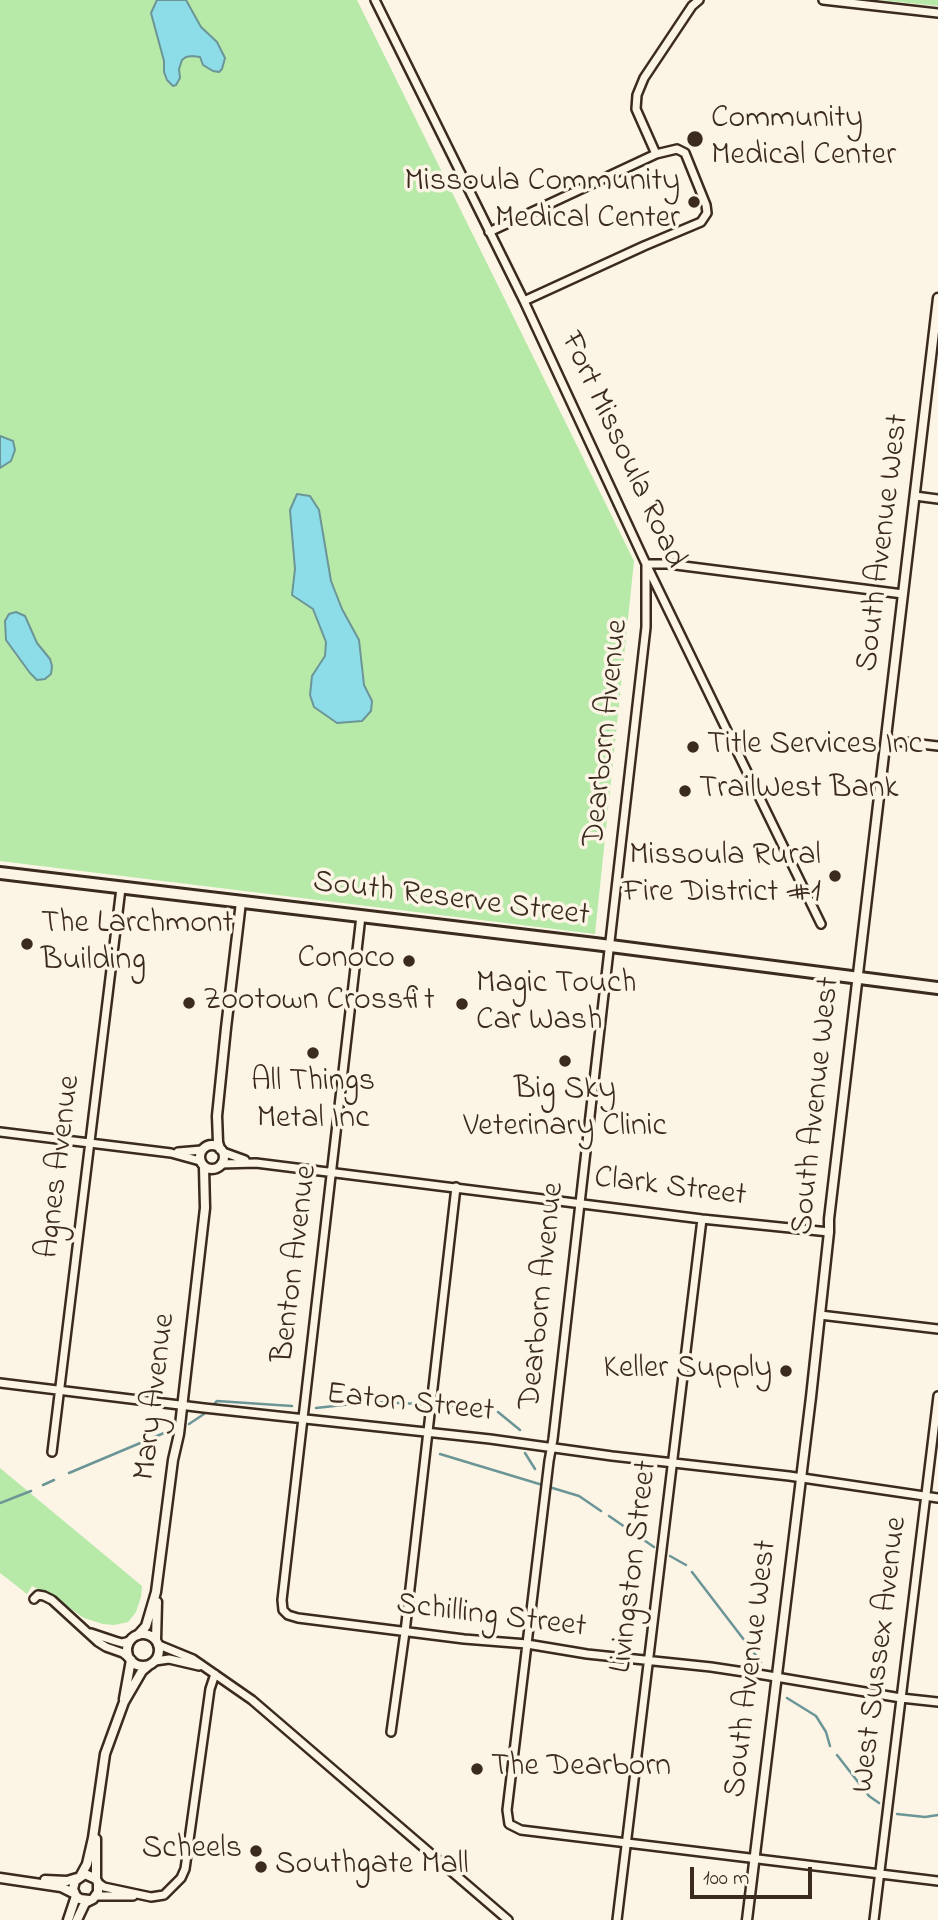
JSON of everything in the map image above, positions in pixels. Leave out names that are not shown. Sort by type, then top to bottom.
[{"type":"highway","name":"South Reserve Street","points":[[0,873],[938,988]]},
{"type":"street","name":"Fort Missoula Road","points":[[374,0],[524,301],[646,564],[821,924]]},
{"type":"street","points":[[656,154],[636,109],[637,95],[644,78],[692,6],[699,0]]},
{"type":"street","points":[[823,0],[938,13]]},
{"type":"street","points":[[489,232],[656,154],[677,149],[685,153],[706,205],[707,214],[701,222],[524,301]]},
{"type":"street","name":"South Avenue West","points":[[747,1920],[938,298]]},
{"type":"street","points":[[915,496],[938,499]]},
{"type":"street","points":[[646,564],[668,564],[903,594]]},
{"type":"street","name":"Dearborn Avenue","points":[[627,1842],[521,1830],[509,1824],[507,1810],[552,1447],[646,627],[646,564]]},
{"type":"street","points":[[886,740],[938,746]]},
{"type":"street","name":"Agnes Avenue","points":[[52,1452],[121,888]]},
{"type":"street","points":[[218,1167],[223,1160],[218,1142],[217,1116],[241,902]]},
{"type":"street","name":"Benton Avenue","points":[[288,1615],[283,1610],[282,1600],[361,916]]},
{"type":"street","points":[[202,1164],[204,1149],[213,1132],[217,1116]]},
{"type":"street","points":[[0,1132],[171,1153],[204,1149],[213,1145],[221,1151],[256,1163]]},
{"type":"street","points":[[171,1153],[218,1167],[256,1163]]},
{"type":"street","name":"Clark Street","points":[[256,1163],[829,1233]]},
{"type":"street","name":"Mary Avenue","points":[[134,1638],[146,1626],[156,1592],[182,1405],[205,1208],[202,1164]]},
{"type":"street","name":"Mary Avenue","points":[[205,1208],[218,1167]]},
{"type":"street","points":[[391,1732],[456,1187]]},
{"type":"street","name":"Livingston Street","points":[[617,1920],[702,1219]]},
{"type":"street","points":[[820,1315],[938,1329]]},
{"type":"street","name":"Eaton Street","points":[[0,1383],[552,1447],[938,1498]]},
{"type":"street","name":"West Sussex Avenue","points":[[874,1920],[938,1396]]},
{"type":"street","name":"Mary Avenue","points":[[156,1592],[158,1643]]},
{"type":"street","points":[[34,1598],[38,1595],[52,1600],[97,1642],[123,1653],[139,1666],[161,1659],[175,1660],[197,1665],[215,1674]]},
{"type":"street","name":"Schilling Street","points":[[288,1615],[298,1619],[650,1660],[938,1702]]},
{"type":"street","points":[[87,1631],[122,1643],[148,1635],[158,1643],[193,1658],[252,1700],[508,1920]]},
{"type":"street","points":[[123,1705],[130,1659],[127,1649],[134,1638]]},
{"type":"street","points":[[68,1920],[75,1895],[73,1885],[87,1864],[105,1754],[123,1705],[142,1671],[158,1657],[158,1643]]},
{"type":"street","points":[[0,1878],[61,1887],[80,1899],[164,1895],[186,1869],[209,1689],[215,1674]]},
{"type":"street","points":[[77,1920],[83,1906],[98,1892],[95,1823]]},
{"type":"street","points":[[627,1842],[938,1881]]},
{"type":"street","points":[[24,1881],[67,1881],[89,1875],[104,1886],[141,1896]]},
{"type":"green space","points":[[0,0],[357,0],[634,561],[595,934],[0,861]]},
{"type":"green space","points":[[880,0],[938,0],[938,6]]},
{"type":"green space","points":[[0,1468],[142,1586],[136,1612],[128,1622],[103,1624],[84,1618],[32,1586],[27,1594],[0,1573]]},
{"type":"water","points":[[157,0],[186,0],[201,27],[217,42],[225,58],[219,72],[203,65],[200,57],[192,56],[182,60],[180,78],[176,85],[173,86],[167,80],[151,13]]},
{"type":"water","points":[[0,436],[13,441],[15,450],[11,461],[0,468]]},
{"type":"water","points":[[297,494],[310,496],[319,510],[331,581],[359,640],[364,685],[372,701],[371,711],[362,721],[337,723],[314,707],[310,695],[312,676],[325,656],[326,642],[313,609],[292,595],[295,569],[290,510]]},
{"type":"water","points":[[16,612],[25,616],[37,643],[50,659],[51,674],[45,679],[37,680],[30,673],[6,640],[5,621],[9,614]]},
{"type":"waterway","points":[[375,1402],[421,1404]]},
{"type":"waterway","points":[[215,1403],[292,1406]]},
{"type":"waterway","points":[[316,1408],[361,1403]]},
{"type":"waterway","points":[[438,1405],[486,1409]]},
{"type":"waterway","points":[[498,1412],[520,1430]]},
{"type":"waterway","points":[[189,1424],[204,1414]]},
{"type":"waterway","points":[[69,1473],[164,1433]]},
{"type":"waterway","points":[[525,1453],[535,1469]]},
{"type":"waterway","points":[[440,1454],[579,1496],[601,1511]]},
{"type":"waterway","points":[[43,1485],[54,1480]]},
{"type":"waterway","points":[[0,1503],[31,1491]]},
{"type":"waterway","points":[[609,1516],[654,1547]]},
{"type":"waterway","points":[[670,1556],[686,1565]]},
{"type":"waterway","points":[[692,1572],[761,1662]]},
{"type":"waterway","points":[[787,1698],[816,1716],[826,1732],[830,1746]]},
{"type":"waterway","points":[[837,1755],[869,1796],[879,1803]]},
{"type":"waterway","points":[[897,1814],[925,1817],[938,1815]]},
{"type":"place","name":"Community Medical Center","points":[[695,139]]},
{"type":"place","name":"Missoula Community Medical Center","points":[[694,202]]},
{"type":"place","name":"Title Services Inc","points":[[693,747]]},
{"type":"place","name":"TrailWest Bank","points":[[685,791]]},
{"type":"place","name":"Missoula Rural Fire District #1","points":[[835,876]]},
{"type":"place","name":"The Larchmont Building","points":[[27,944]]},
{"type":"place","name":"Conoco","points":[[409,961]]},
{"type":"place","name":"Zootown Crossfit","points":[[189,1003]]},
{"type":"place","name":"Magic Touch Car Wash","points":[[462,1004]]},
{"type":"place","name":"All Things Metal Inc","points":[[313,1053]]},
{"type":"place","name":"Big Sky Veterinary Clinic","points":[[565,1061]]},
{"type":"place","name":"Keller Supply","points":[[786,1371]]},
{"type":"place","name":"The Dearborn","points":[[477,1769]]},
{"type":"place","name":"Scheels","points":[[256,1851]]},
{"type":"place","name":"Southgate Mall","points":[[261,1867]]}]
